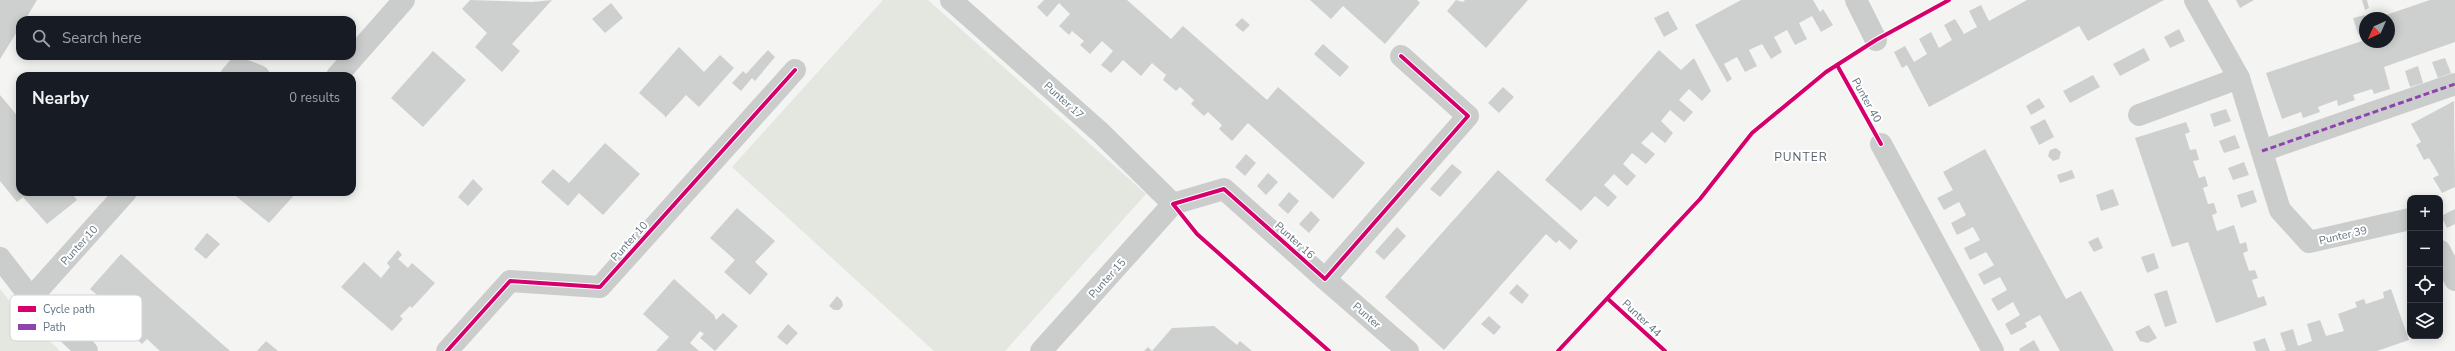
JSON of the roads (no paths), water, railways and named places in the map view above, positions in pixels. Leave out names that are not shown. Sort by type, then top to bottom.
[{"type":"street","points":[[356,54],[404,0]]},
{"type":"street","name":"Punter 17","points":[[950,0],[1101,133],[1173,204]]},
{"type":"street","points":[[1856,0],[1876,40]]},
{"type":"street","name":"Punter 39","points":[[2195,0],[2239,78],[2280,210],[2309,242],[2407,220]]},
{"type":"street","points":[[1325,279],[1468,116],[1402,56]]},
{"type":"street","points":[[340,72],[350,60]]},
{"type":"street","points":[[235,72],[238,68],[248,72]]},
{"type":"street","name":"Punter 10","points":[[447,351],[510,281],[600,287],[795,70]]},
{"type":"street","points":[[2139,115],[2239,78]]},
{"type":"street","points":[[2262,151],[2455,84]]},
{"type":"street","points":[[1881,144],[1993,351]]},
{"type":"street","name":"Punter 16","points":[[1173,204],[1224,190],[1325,279]]},
{"type":"street","name":"Punter 10","points":[[34,295],[122,196]]},
{"type":"street","name":"Punter 15","points":[[1041,351],[1173,204]]},
{"type":"street","points":[[0,258],[29,295]]},
{"type":"street","points":[[2443,258],[2455,280]]},
{"type":"street","name":"Punter","points":[[1325,279],[1408,351]]},
{"type":"street","points":[[77,341],[88,351]]},
{"type":"district","name":"PUNTER","points":[[1801,157]]}]
